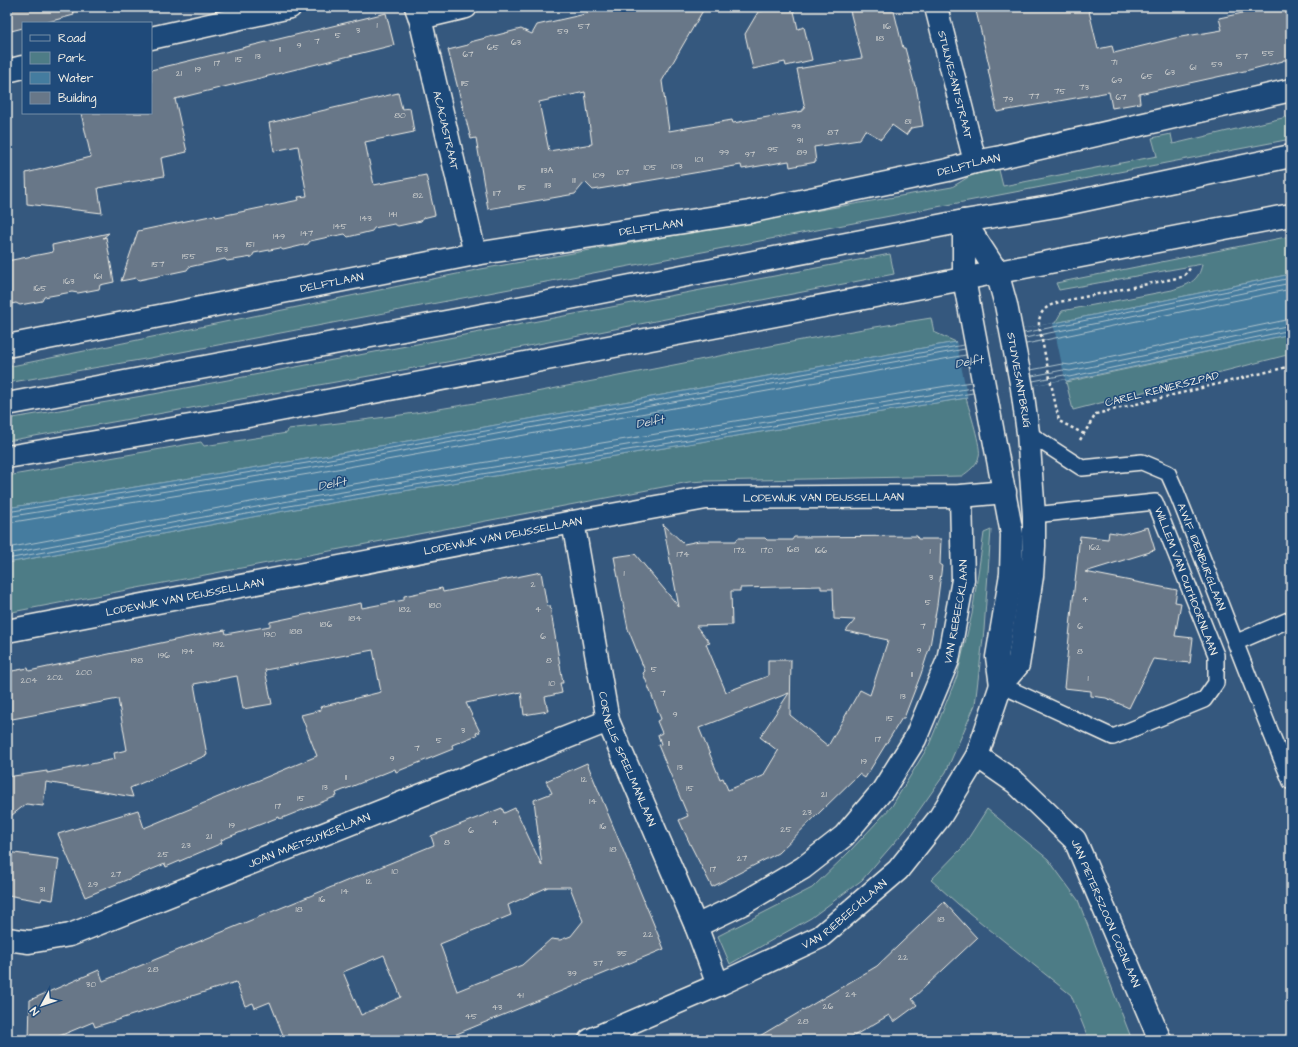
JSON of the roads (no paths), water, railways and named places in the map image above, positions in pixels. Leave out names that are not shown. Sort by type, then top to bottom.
[{"type":"street","points":[[152,38],[290,7]]},
{"type":"street","points":[[418,13],[466,7]]},
{"type":"street","name":"STUIJVESANTSTRAAT","points":[[936,7],[975,162]]},
{"type":"street","name":"ACACIASTRAAT","points":[[418,13],[475,254]]},
{"type":"street","points":[[7,71],[22,67]]},
{"type":"street","name":"DELFTLAAN","points":[[7,346],[475,254],[749,212],[948,170],[975,162],[1291,90]]},
{"type":"street","points":[[7,404],[462,320],[964,221],[1056,206],[1291,156]]},
{"type":"street","points":[[7,457],[243,417],[1291,215]]},
{"type":"street","points":[[964,221],[997,272]]},
{"type":"street","points":[[964,221],[964,278],[974,338],[1005,492]]},
{"type":"street","name":"STUYVESANTBRUG","points":[[997,272],[1006,305],[1022,388],[1028,434],[1032,489]]},
{"type":"street","name":"VAN RIEBEECKLAAN","points":[[590,1040],[718,986],[820,937],[898,870],[940,817],[977,756],[1001,685],[1018,665],[1032,576],[1034,515],[1032,489]]},
{"type":"street","name":"LODEWIJK VAN DEIJSSELLAAN","points":[[7,631],[573,522],[706,498],[961,496],[1005,492]]},
{"type":"street","name":"VAN RIEBEECKLAAN","points":[[1001,685],[997,657],[1011,574],[1012,534],[1005,492]]},
{"type":"street","name":"VAN RIEBEECKLAAN","points":[[696,926],[744,903],[803,868],[844,836],[884,790],[915,738],[948,660],[963,580],[961,496]]},
{"type":"street","name":"CORNELIS SPEELMANLAAN","points":[[573,522],[608,721],[696,926],[718,986]]},
{"type":"street","name":"JOAN MAETSUYKERLAAN","points":[[7,939],[29,942],[70,935],[608,721]]},
{"type":"street","name":"JAN PIETERSZOON COENLAAN","points":[[977,756],[1016,783],[1075,840],[1160,1040]]},
{"type":"lane","name":"A.W.F. IDENBURGLAAN","points":[[1028,434],[1082,468],[1142,462],[1168,473],[1291,782]]},
{"type":"lane","name":"WILLEM VAN OUTHOORNLAAN","points":[[1001,685],[1113,737],[1204,700],[1216,683],[1216,655],[1156,502],[1034,515]]},
{"type":"lane","points":[[1236,642],[1291,619]]},
{"type":"water","name":"Delft","points":[[1291,274],[1291,334],[1066,381],[1065,379],[966,398],[295,509],[7,563],[7,508],[313,458],[956,342]]}]
